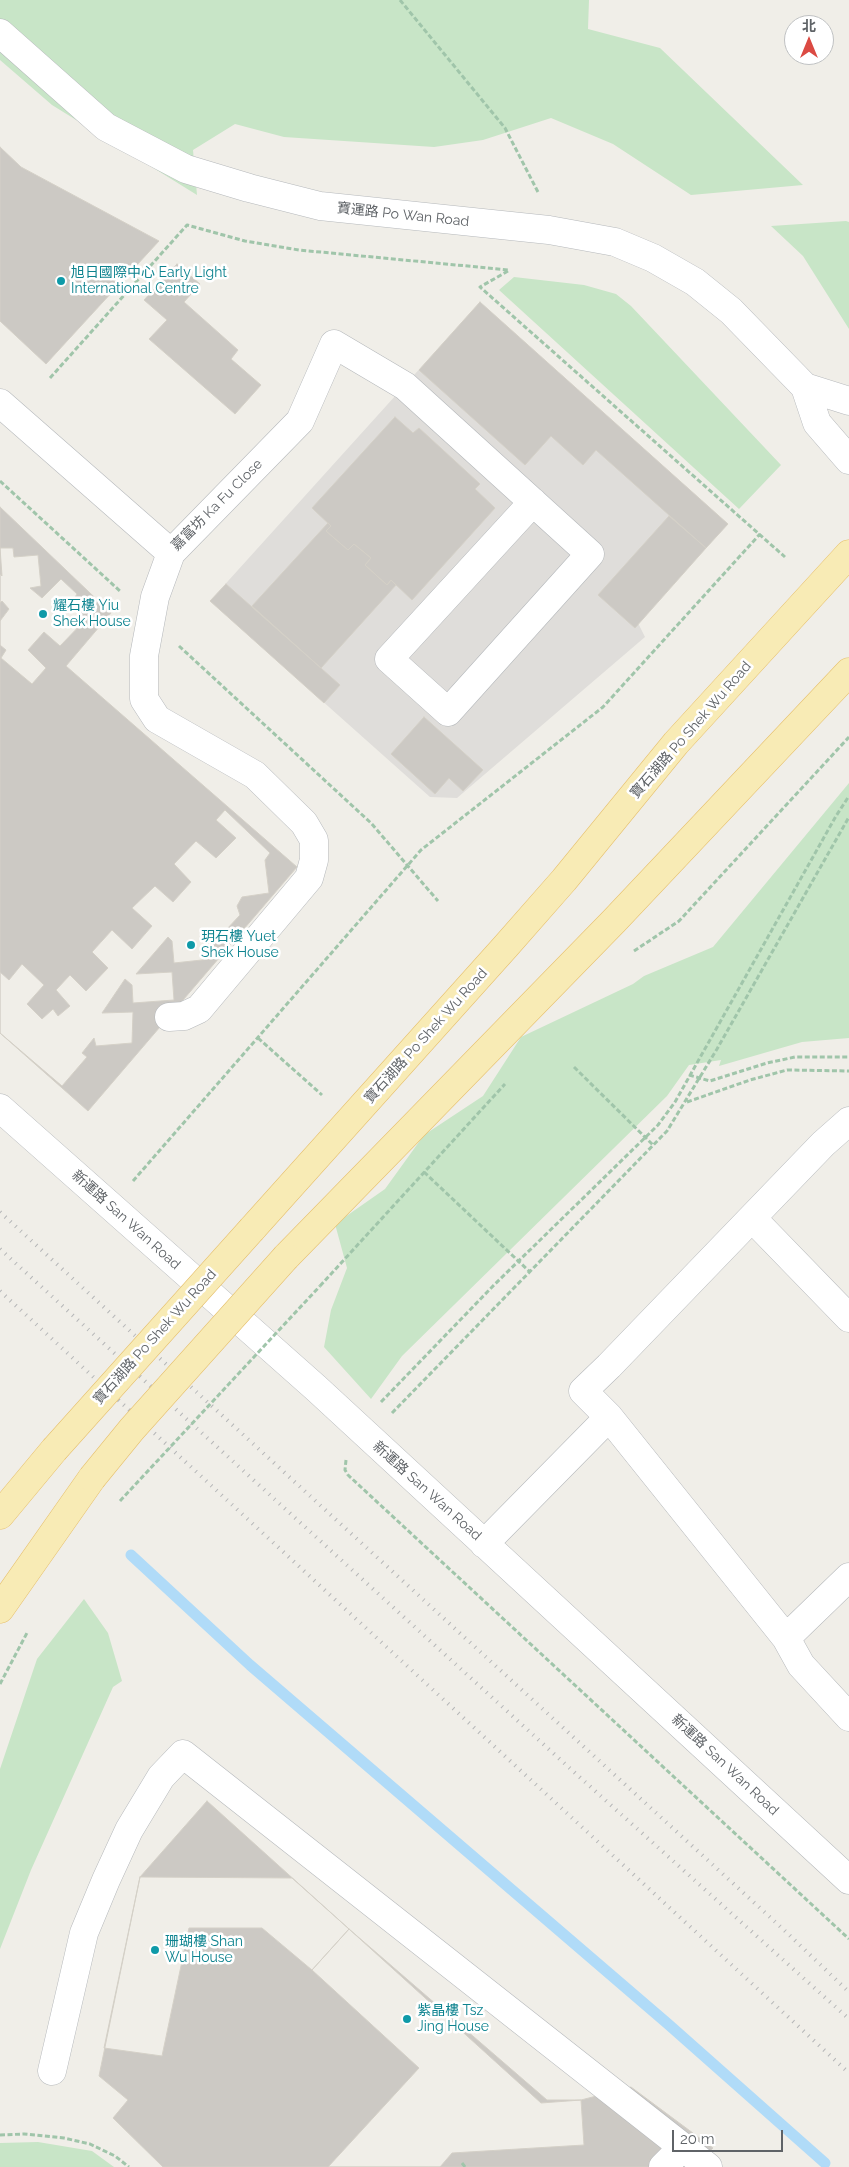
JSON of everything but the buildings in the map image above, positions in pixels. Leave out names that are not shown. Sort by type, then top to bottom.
[{"type":"main road","name":"寶石湖路 Po Shek Wu Road","points":[[0,1515],[54,1450],[525,924],[676,742],[849,554]]},
{"type":"main road","points":[[0,1609],[92,1478],[132,1429],[286,1257],[614,921],[849,672]]},
{"type":"street","name":"寶運路 Po Wan Road","points":[[0,32],[106,127],[186,169],[248,188],[320,206],[549,230],[615,242],[653,258],[695,282],[731,311],[805,387],[817,423],[849,460]]},
{"type":"street","name":"嘉富坊 Ka Fu Close","points":[[0,404],[171,553],[300,421],[334,344],[405,386],[533,502]]},
{"type":"street","name":"寶運路 Po Wan Road","points":[[805,387],[849,401]]},
{"type":"street","points":[[533,502],[590,554],[448,712],[389,659],[533,502]]},
{"type":"street","points":[[169,1017],[184,1016],[199,1009],[309,878],[314,860],[314,840],[304,823],[255,775],[157,719],[144,699],[144,656],[155,597],[171,553]]},
{"type":"street","name":"新運路 San Wan Road","points":[[0,1108],[308,1382],[849,1880]]},
{"type":"street","points":[[849,1121],[823,1144],[583,1391],[609,1417],[786,1638],[801,1664],[849,1717]]},
{"type":"street","points":[[752,1218],[849,1318]]},
{"type":"street","points":[[484,1544],[609,1417]]},
{"type":"street","points":[[786,1638],[849,1577]]},
{"type":"street","points":[[52,2071],[84,1933],[129,1830],[161,1777],[183,1754],[708,2167]]},
{"type":"street","points":[[663,2167],[683,2146]]},
{"type":"path","points":[[400,0],[504,128],[539,194]]},
{"type":"path","points":[[50,378],[187,225],[244,242],[299,250],[508,270],[480,287],[785,557]]},
{"type":"path","points":[[0,481],[371,823],[438,901]]},
{"type":"path","points":[[128,1187],[421,850],[603,707],[760,534]]},
{"type":"path","points":[[631,954],[679,921],[849,737]]},
{"type":"path","points":[[380,1402],[519,1260],[658,1125],[675,1102],[831,824],[849,796]]},
{"type":"path","points":[[385,1420],[667,1131],[700,1078],[849,817]]},
{"type":"path","points":[[258,1038],[322,1095]]},
{"type":"path","points":[[690,1075],[710,1081],[767,1063],[795,1057],[849,1057]]},
{"type":"path","points":[[574,1067],[654,1146]]},
{"type":"path","points":[[686,1102],[750,1080],[787,1070],[849,1071]]},
{"type":"path","points":[[120,1501],[510,1079]]},
{"type":"path","points":[[424,1172],[530,1272]]},
{"type":"path","points":[[348,1456],[345,1465],[348,1475],[849,1939]]},
{"type":"path","points":[[0,2135],[24,2134],[64,2138],[90,2144],[115,2156],[129,2167]]},
{"type":"path","points":[[462,2162],[465,2167]]},
{"type":"shaded area","points":[[480,302],[728,524],[638,623],[645,637],[457,798],[430,797],[210,601]]},
{"type":"green space","points":[[0,0],[589,0],[588,29],[660,48],[803,185],[691,195],[613,144],[551,118],[483,140],[434,147],[284,137],[235,124],[193,150],[197,195],[52,105],[0,60]]},
{"type":"green space","points":[[849,222],[849,329],[803,256],[771,226]]},
{"type":"green space","points":[[514,277],[584,285],[616,294],[631,306],[781,465],[739,509],[499,290]]},
{"type":"green space","points":[[849,783],[849,1038],[802,1042],[719,1066],[721,1060],[689,1065],[667,1096],[402,1356],[371,1399],[324,1347],[331,1310],[347,1268],[335,1224],[385,1189],[424,1135],[483,1096],[521,1037],[633,984],[644,976],[713,947]]},
{"type":"green space","points":[[84,1599],[108,1633],[122,1681],[113,1687],[31,1870],[0,1949],[0,1769],[37,1659]]},
{"type":"green space","points":[[38,2142],[92,2151],[114,2167],[0,2167],[0,2143]]},
{"type":"waterway","points":[[131,1555],[250,1665],[668,2024],[825,2163]]},
{"type":"railway","points":[[0,1212],[784,1930],[849,1992]]},
{"type":"railway","points":[[0,1249],[564,1763],[849,2019]]},
{"type":"railway","points":[[0,1291],[849,2073]]},
{"type":"place","name":"旭日國際中心 Early Light International Centre","points":[[61,281]]},
{"type":"place","name":"耀石樓 Yiu Shek House","points":[[43,614]]},
{"type":"place","name":"玥石樓 Yuet Shek House","points":[[191,945]]},
{"type":"place","name":"珊瑚樓 Shan Wu House","points":[[155,1950]]},
{"type":"place","name":"紫晶樓 Tsz Jing House","points":[[407,2019]]}]
